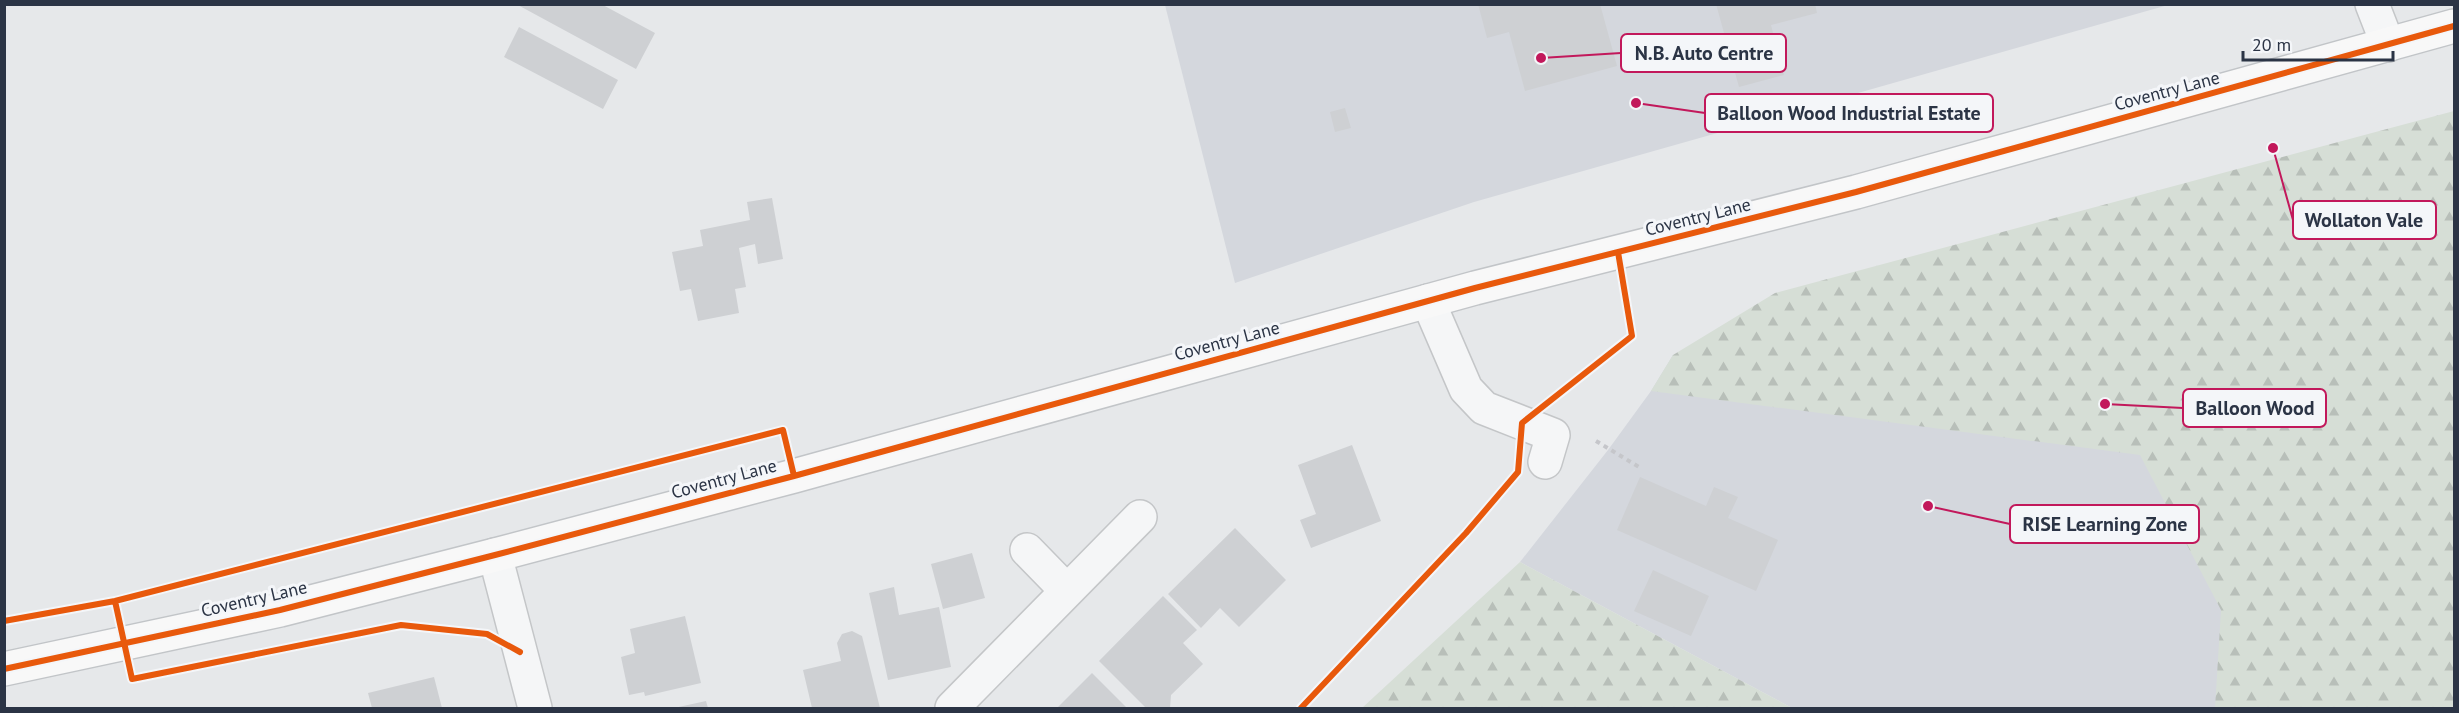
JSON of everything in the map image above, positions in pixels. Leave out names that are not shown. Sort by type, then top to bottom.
[{"type":"main road","name":"Coventry Lane","points":[[4,669],[280,610],[495,555],[794,476],[1428,301],[1856,192],[2454,26]]},
{"type":"street","points":[[2372,4],[2388,45]]},
{"type":"street","points":[[1428,301],[1467,389],[1484,408],[1553,435],[1545,462]]},
{"type":"street","points":[[952,708],[1140,517]]},
{"type":"street","points":[[1027,550],[1067,591]]},
{"type":"street","points":[[495,555],[535,708]]},
{"type":"shaded area","points":[[1165,5],[2168,5],[1474,202],[1235,283]]},
{"type":"shaded area","points":[[1673,355],[2301,418],[2268,708],[1792,708],[1520,562],[1608,450],[1651,391]]},
{"type":"green space","points":[[2454,111],[2454,708],[2215,708],[2221,610],[2140,455],[1651,391],[1673,355],[1775,293]]},
{"type":"green space","points":[[1520,562],[1792,708],[1362,708]]},
{"type":"building","points":[[516,4],[601,4],[655,33],[636,69]]},
{"type":"building","points":[[1478,4],[1600,4],[1617,66],[1525,91],[1509,32],[1487,38]]},
{"type":"building","points":[[1716,4],[1815,4],[1817,13],[1771,25],[1784,75],[1739,87]]},
{"type":"building","points":[[519,27],[618,80],[603,109],[504,57]]},
{"type":"building","points":[[1345,108],[1351,128],[1335,132],[1330,112]]},
{"type":"building","points":[[772,198],[783,259],[758,264],[755,244],[739,248],[746,287],[735,289],[739,313],[698,321],[691,289],[680,291],[672,252],[703,246],[700,230],[750,220],[747,202]]},
{"type":"building","points":[[1352,445],[1381,521],[1311,548],[1300,520],[1316,514],[1298,465]]},
{"type":"building","points":[[1640,477],[1706,506],[1714,487],[1738,497],[1728,518],[1778,540],[1756,591],[1617,530]]},
{"type":"building","points":[[1235,528],[1286,580],[1239,627],[1220,608],[1201,628],[1168,594]]},
{"type":"building","points":[[972,553],[985,598],[943,609],[931,564]]},
{"type":"building","points":[[1653,570],[1709,596],[1691,636],[1634,611]]},
{"type":"building","points":[[894,587],[899,615],[939,607],[951,667],[888,680],[869,593]]},
{"type":"building","points":[[1163,596],[1197,630],[1183,643],[1203,664],[1171,695],[1170,708],[1146,708],[1099,661]]},
{"type":"building","points":[[685,616],[701,683],[645,696],[644,692],[629,695],[621,657],[635,653],[630,629]]},
{"type":"building","points":[[852,631],[862,636],[880,708],[812,708],[803,670],[841,661],[837,643],[842,634]]},
{"type":"building","points":[[1092,673],[1127,708],[1057,708]]},
{"type":"building","points":[[434,677],[442,708],[372,708],[368,693]]},
{"type":"building","points":[[706,701],[708,708],[674,708]]},
{"type":"cycle path","points":[[4,669],[280,610],[495,555],[794,476],[1475,288],[1856,192],[2454,26]]},
{"type":"cycle path","points":[[1301,708],[1466,533],[1518,472],[1522,423],[1632,336],[1618,252]]},
{"type":"cycle path","points":[[4,621],[115,601],[783,430],[794,476]]},
{"type":"cycle path","points":[[115,601],[132,679],[401,625],[487,634],[520,652]]},
{"type":"place","name":"N.B. Auto Centre","points":[[1541,58]]},
{"type":"place","name":"Balloon Wood Industrial Estate","points":[[1636,103]]},
{"type":"place","name":"Wollaton Vale","points":[[2273,148]]},
{"type":"place","name":"Balloon Wood","points":[[2105,404]]},
{"type":"place","name":"RISE Learning Zone","points":[[1928,506]]}]
